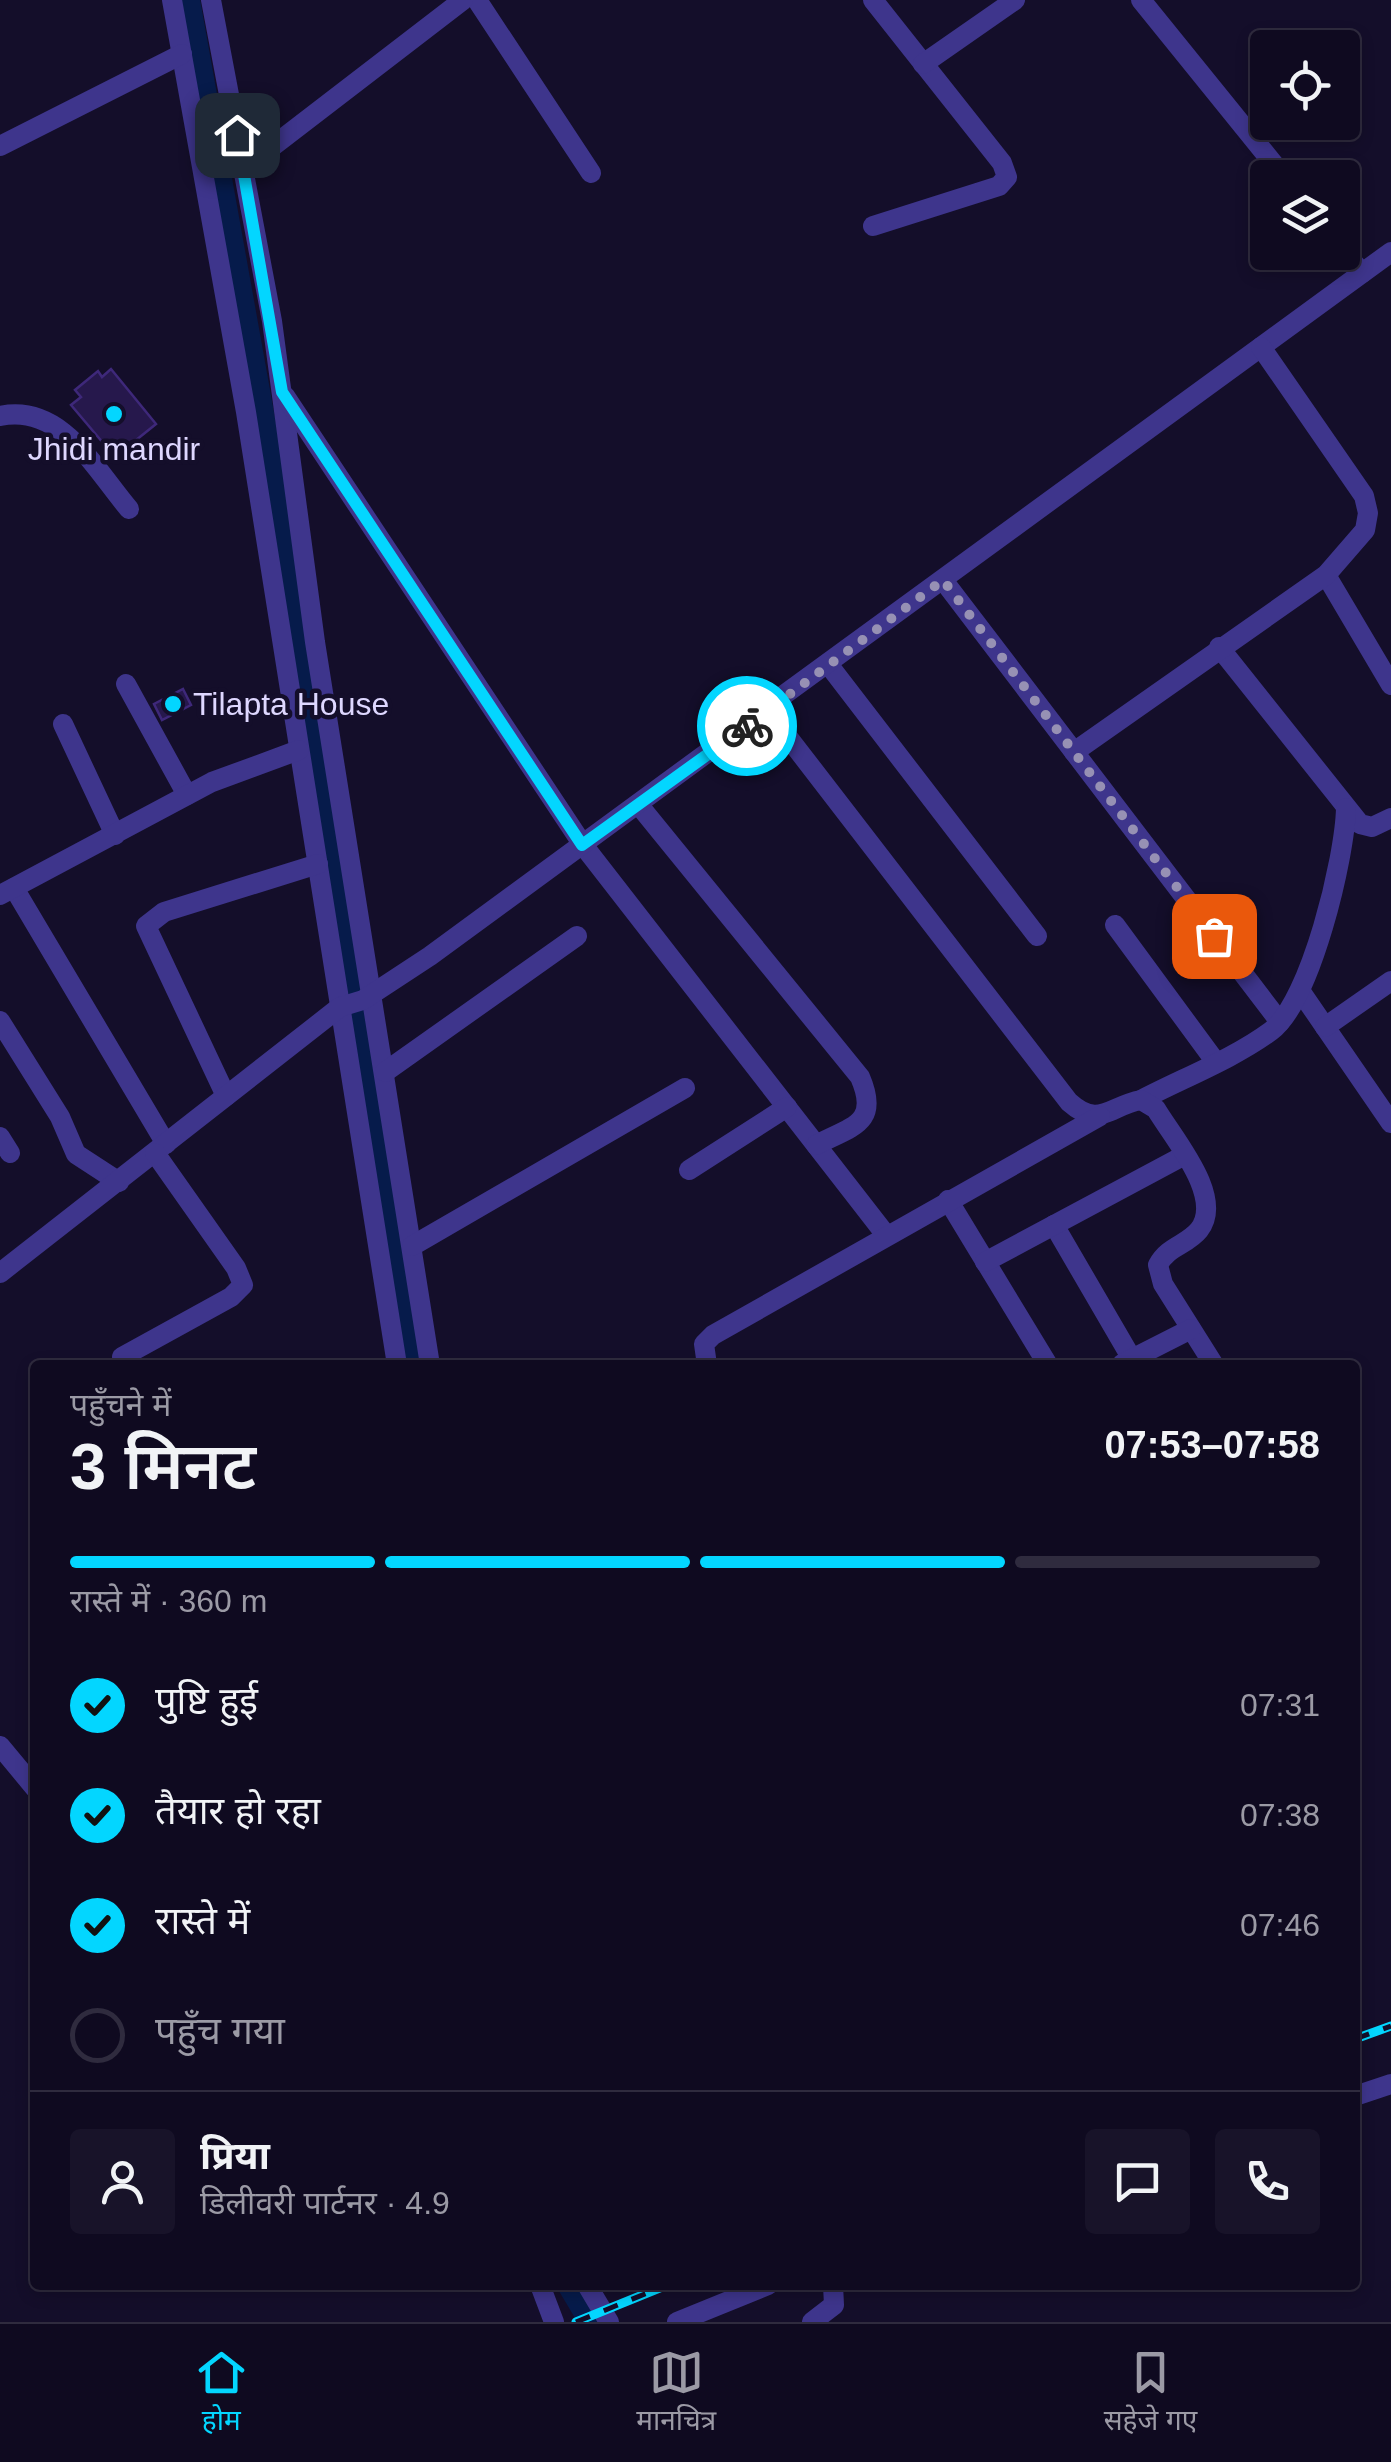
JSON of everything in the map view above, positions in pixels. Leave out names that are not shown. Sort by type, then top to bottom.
[{"type":"street","points":[[172,0],[318,864],[356,1001],[385,1072],[429,1360]]},
{"type":"street","points":[[211,0],[282,392],[316,642],[396,1360]]},
{"type":"street","points":[[243,169],[463,0]]},
{"type":"street","points":[[477,0],[592,173]]},
{"type":"street","points":[[873,0],[1002,163],[1007,178],[999,186],[873,226]]},
{"type":"street","points":[[923,64],[1015,0]]},
{"type":"street","points":[[1141,0],[1270,160]]},
{"type":"street","points":[[0,146],[182,54]]},
{"type":"street","points":[[0,1274],[226,1096],[760,720],[771,706],[1391,252]]},
{"type":"street","points":[[1074,752],[1326,575],[1365,530],[1368,513],[1364,496],[1261,347]]},
{"type":"street","points":[[282,392],[582,845],[886,1235]]},
{"type":"street","points":[[0,416],[26,412],[56,424],[129,509]]},
{"type":"street","points":[[1326,575],[1391,684]]},
{"type":"street","points":[[943,580],[1280,1022]]},
{"type":"street","points":[[1219,647],[1360,824],[1372,827],[1391,818]]},
{"type":"street","points":[[828,664],[1036,936]]},
{"type":"street","points":[[126,684],[186,795]]},
{"type":"street","points":[[760,720],[766,719],[784,732],[1069,1102],[1082,1114],[1100,1116]]},
{"type":"street","points":[[63,724],[114,835]]},
{"type":"street","points":[[122,1357],[232,1297],[243,1286],[236,1268],[7,892],[186,795],[299,750]]},
{"type":"street","points":[[638,804],[860,1077],[870,1099],[868,1112],[857,1124],[816,1145]]},
{"type":"street","points":[[706,1360],[704,1344],[713,1335],[1100,1116],[1141,1100],[1280,1022],[1301,992],[1342,851],[1346,808]]},
{"type":"street","points":[[226,1096],[146,926],[164,912],[318,864]]},
{"type":"street","points":[[1115,925],[1215,1061]]},
{"type":"street","points":[[385,1072],[577,936]]},
{"type":"street","points":[[1325,1027],[1391,981]]},
{"type":"street","points":[[1301,992],[1391,1123]]},
{"type":"street","points":[[0,1021],[60,1117],[76,1154],[90,1167],[119,1182]]},
{"type":"street","points":[[412,1246],[685,1088]]},
{"type":"street","points":[[1141,1100],[1156,1109],[1207,1200],[1208,1218],[1196,1234],[1166,1250],[1158,1265],[1163,1284],[1211,1360]]},
{"type":"street","points":[[689,1170],[787,1107]]},
{"type":"street","points":[[985,1262],[1184,1156]]},
{"type":"street","points":[[948,1200],[1045,1360]]},
{"type":"street","points":[[1054,1225],[1125,1360]]},
{"type":"street","points":[[1130,1360],[1192,1329]]},
{"type":"street","points":[[0,1746],[30,1782]]},
{"type":"street","points":[[1360,2094],[1391,2084]]},
{"type":"street","points":[[542,2290],[554,2322]]},
{"type":"street","points":[[590,2290],[609,2322]]},
{"type":"street","points":[[677,2322],[756,2290]]},
{"type":"street","points":[[812,2322],[834,2306],[834,2290]]},
{"type":"building","name":"Jhidi mandir","points":[[111,369],[156,424],[115,457],[71,405],[81,397],[75,390],[98,371],[102,377]]},
{"type":"building","name":"Tilapta House","points":[[183,689],[191,705],[162,720],[154,704]]},
{"type":"waterway","points":[[190,0],[266,424],[415,1360]]},
{"type":"waterway","points":[[570,2290],[589,2322]]},
{"type":"railway","points":[[1360,2037],[1391,2026]]},
{"type":"railway","points":[[576,2322],[655,2290]]},
{"type":"way so far","points":[[747,726],[943,580],[1214,936]]},
{"type":"place","name":"Jhidi mandir","points":[[114,414]]},
{"type":"place","name":"Tilapta House","points":[[173,704]]},
{"type":"route","points":[[237,135],[282,392],[582,845],[747,726]]}]
